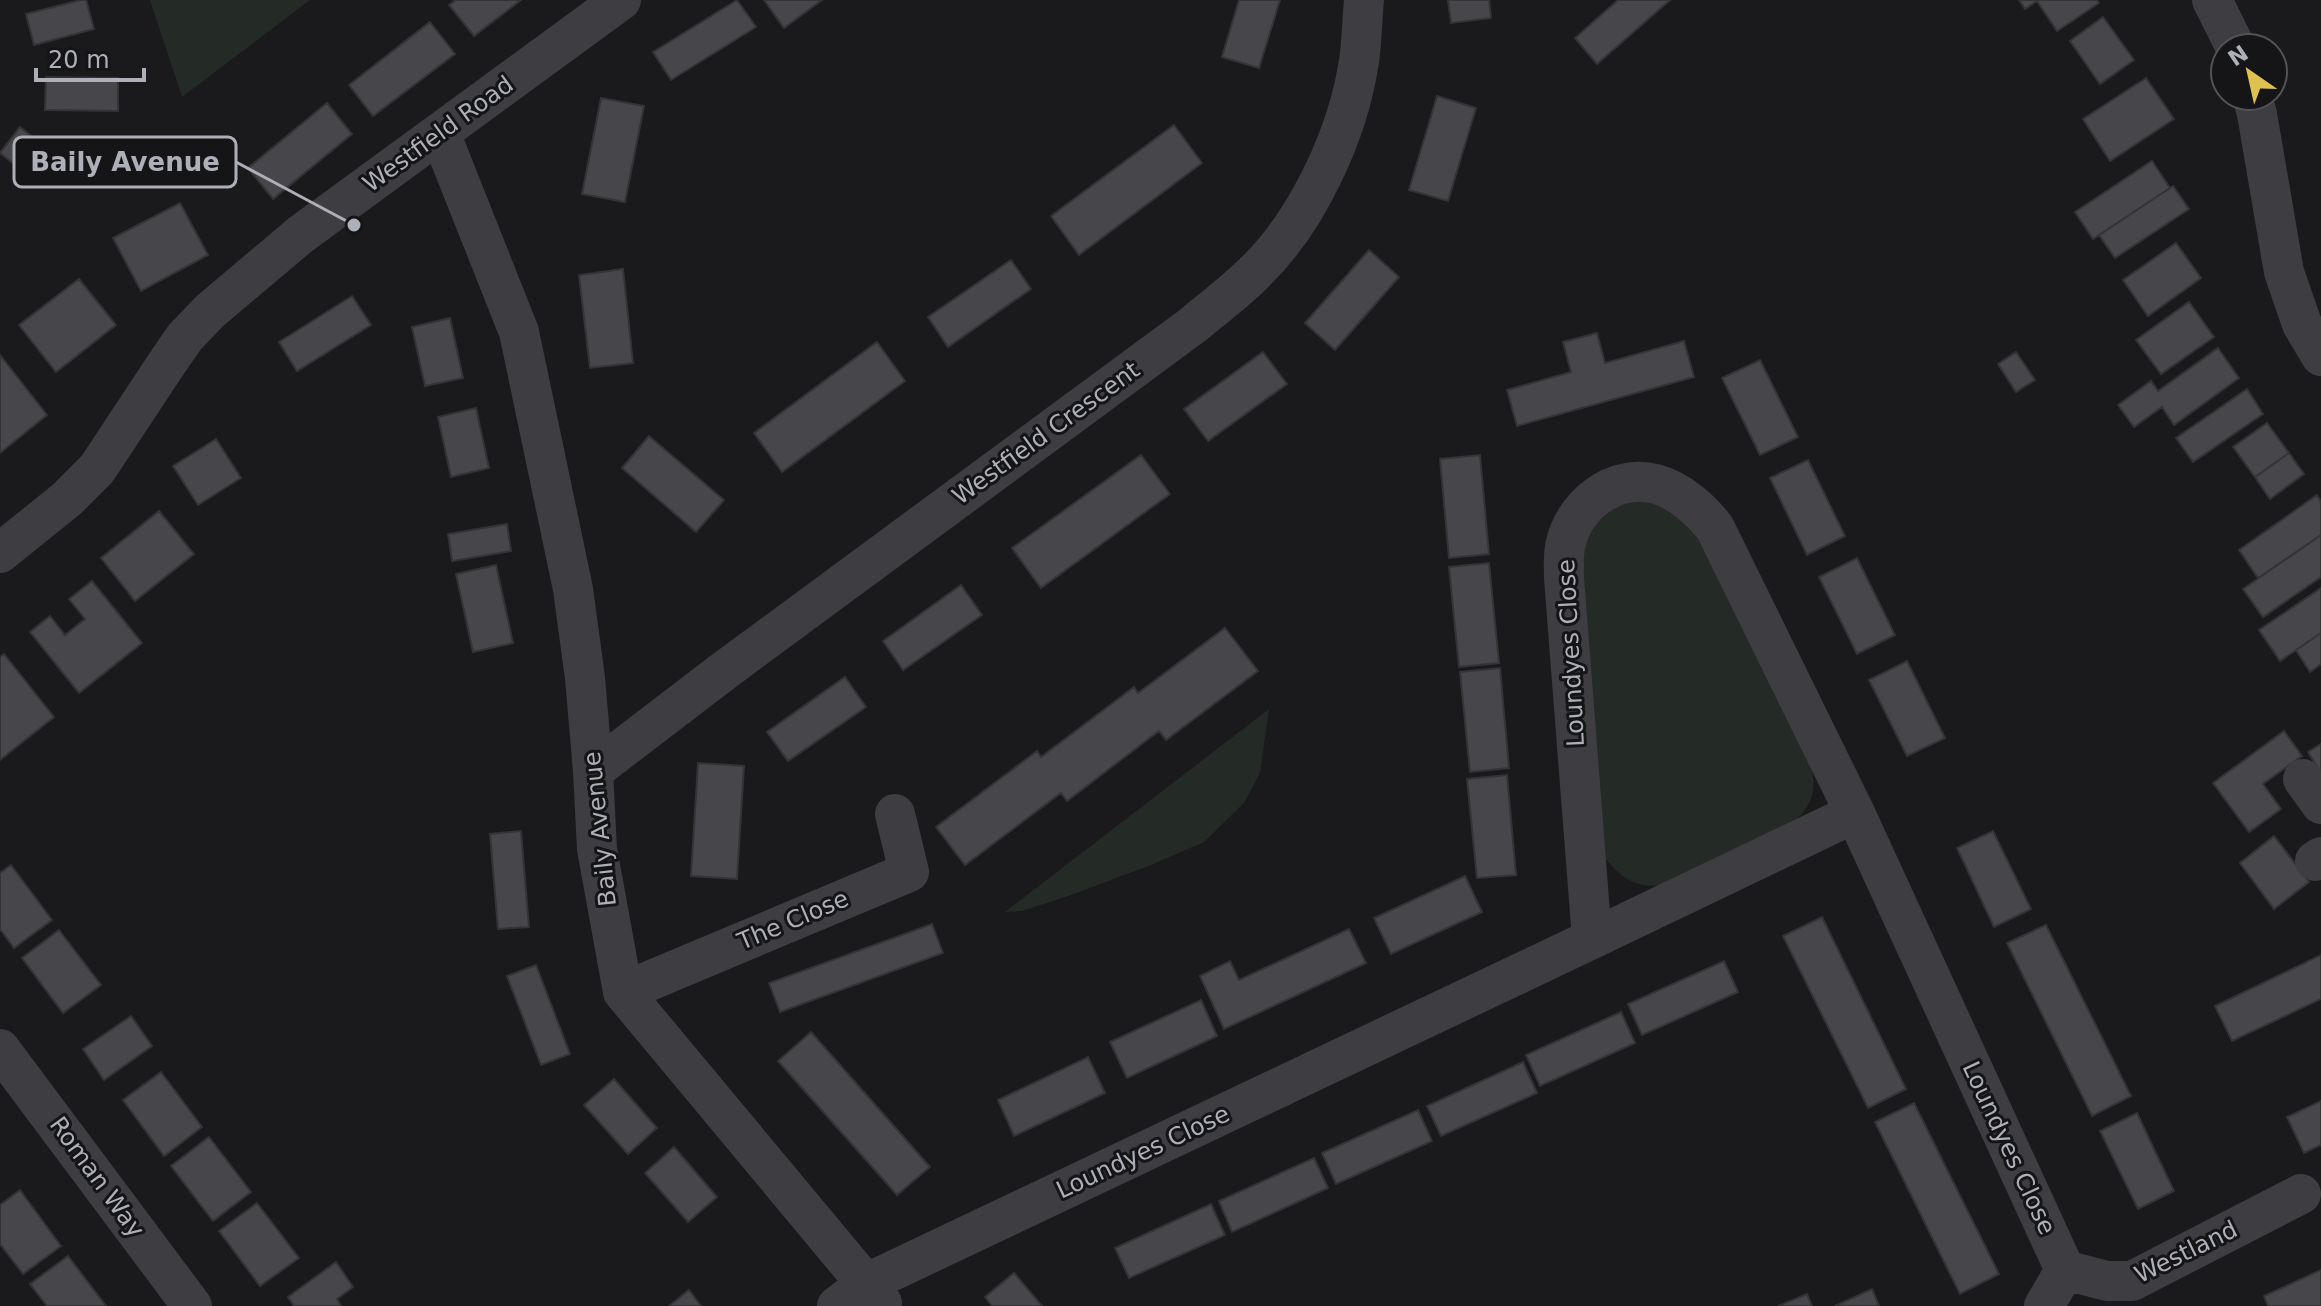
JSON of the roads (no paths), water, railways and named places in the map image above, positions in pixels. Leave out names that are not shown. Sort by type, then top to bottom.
[{"type":"street","name":"Westfield Road","points":[[0,553],[67,499],[97,469],[185,337],[210,311],[300,235],[621,0]]},
{"type":"street","name":"Westfield Crescent","points":[[593,771],[1193,325],[1254,273],[1288,234],[1314,190],[1333,147],[1344,119],[1359,61],[1364,0]]},
{"type":"street","points":[[2212,0],[2228,32]]},
{"type":"street","points":[[2256,112],[2284,272],[2302,324],[2321,356]]},
{"type":"street","name":"Baily Avenue","points":[[440,133],[519,332],[573,589],[585,678],[597,849],[623,992],[863,1298]]},
{"type":"street","name":"Loundyes Close","points":[[1592,939],[1564,578],[1565,546],[1576,520],[1587,504],[1603,490],[1620,484],[1656,484],[1703,512],[1715,528],[1855,813],[2065,1270]]},
{"type":"street","name":"Loundyes Close","points":[[863,1298],[1855,813]]},
{"type":"street","name":"The Close","points":[[623,992],[909,872],[895,814]]},
{"type":"street","name":"Roman Way","points":[[0,1049],[192,1306]]},
{"type":"street","name":"Westland","points":[[2065,1270],[2107,1281],[2132,1281],[2301,1194]]},
{"type":"street","points":[[2044,1306],[2065,1270]]},
{"type":"place","name":"Baily Avenue","points":[[354,225]]}]
